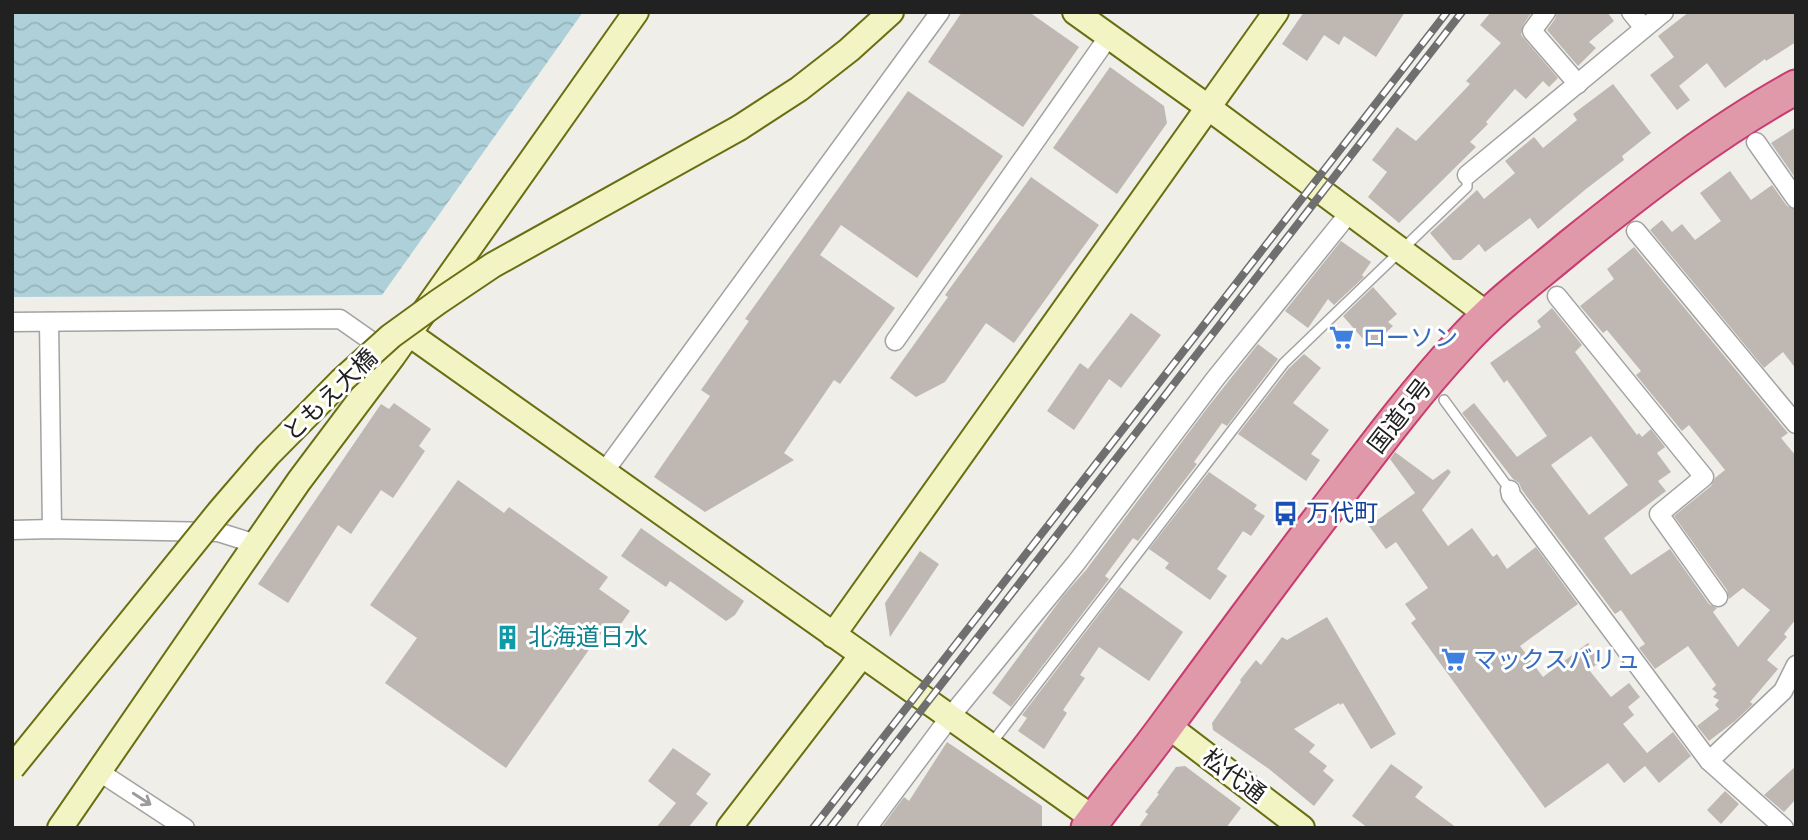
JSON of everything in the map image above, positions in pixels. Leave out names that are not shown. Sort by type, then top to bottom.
[{"type":"highway","name":"国道5号","points":[[1091,824],[1237,627],[1425,383],[1488,316],[1659,177],[1737,121],[1796,87]]},
{"type":"street","points":[[60,828],[299,481],[393,356],[636,12]]},
{"type":"street","name":"ともえ大橋","points":[[12,768],[268,455],[341,381],[391,336],[493,265],[739,128],[799,89],[849,50],[891,12]]},
{"type":"street","points":[[604,472],[940,12]]},
{"type":"street","points":[[1075,12],[1209,108],[1488,316]]},
{"type":"street","points":[[833,635],[1276,12]]},
{"type":"street","points":[[1546,12],[1532,31],[1578,84]]},
{"type":"street","points":[[1631,12],[1644,28]]},
{"type":"street","points":[[1467,175],[1664,12]]},
{"type":"street","points":[[895,341],[1109,36]]},
{"type":"street","points":[[1756,142],[1796,199]]},
{"type":"street","points":[[867,828],[950,717],[1076,563],[1215,379],[1350,212]]},
{"type":"street","points":[[1636,231],[1796,424]]},
{"type":"street","points":[[1557,296],[1704,477],[1658,514],[1718,597]]},
{"type":"street","points":[[12,322],[340,319],[393,356]]},
{"type":"street","points":[[48,322],[52,528]]},
{"type":"street","points":[[408,333],[950,717],[1091,824]]},
{"type":"street","points":[[1510,490],[1511,495],[1709,761],[1784,828]]},
{"type":"street","points":[[12,530],[52,528],[218,532],[257,544]]},
{"type":"street","points":[[729,828],[862,655]]},
{"type":"street","points":[[1709,761],[1783,691],[1796,665]]},
{"type":"street","name":"松代通","points":[[1167,724],[1302,828]]},
{"type":"street","points":[[99,771],[185,828]]},
{"type":"lane","points":[[990,746],[1284,363],[1467,187],[1467,175]]},
{"type":"lane","points":[[1444,400],[1510,490]]},
{"type":"water","points":[[12,12],[583,12],[382,295],[12,297]]},
{"type":"building","points":[[962,12],[1029,12],[1079,47],[1023,127],[928,62]]},
{"type":"building","points":[[1304,12],[1405,12],[1376,57],[1344,36],[1339,45],[1324,35],[1307,61],[1282,44]]},
{"type":"building","points":[[1491,12],[1532,12],[1523,25],[1521,35],[1558,78],[1549,87],[1543,81],[1526,99],[1515,89],[1470,142],[1476,147],[1399,223],[1368,197],[1387,172],[1372,160],[1397,127],[1416,141],[1470,84],[1466,81],[1501,43],[1480,25]]},
{"type":"building","points":[[1557,12],[1607,12],[1614,21],[1589,42],[1596,48],[1578,66],[1547,30]]},
{"type":"building","points":[[1689,12],[1796,12],[1796,42],[1766,61],[1765,59],[1725,88],[1707,63],[1679,86],[1690,100],[1677,110],[1650,75],[1674,57],[1658,36]]},
{"type":"building","points":[[1110,67],[1164,106],[1167,123],[1117,194],[1053,148]]},
{"type":"building","points":[[1613,84],[1651,133],[1622,156],[1624,160],[1538,229],[1530,218],[1485,252],[1479,244],[1461,260],[1453,260],[1430,233],[1477,190],[1484,199],[1515,173],[1505,161],[1534,137],[1543,148],[1577,120],[1573,114]]},
{"type":"building","points":[[908,91],[1003,156],[917,278],[841,225],[820,255],[895,308],[840,384],[834,380],[784,453],[794,460],[705,512],[654,477],[710,396],[701,390],[749,321],[745,319]]},
{"type":"building","points":[[1796,127],[1796,179],[1771,143]]},
{"type":"building","points":[[1730,171],[1751,200],[1772,185],[1787,206],[1796,210],[1796,369],[1783,352],[1764,368],[1650,230],[1662,220],[1672,232],[1682,224],[1695,240],[1721,221],[1700,193]]},
{"type":"building","points":[[1031,177],[1099,225],[1014,343],[986,323],[945,382],[916,397],[890,378],[948,297],[945,295]]},
{"type":"building","points":[[1341,241],[1371,262],[1362,275],[1364,277],[1334,305],[1328,299],[1308,328],[1285,311]]},
{"type":"building","points":[[1634,247],[1788,433],[1781,438],[1796,456],[1796,619],[1784,634],[1787,637],[1767,660],[1778,669],[1750,702],[1753,704],[1709,741],[1697,726],[1719,709],[1715,705],[1719,700],[1713,697],[1717,693],[1712,689],[1716,685],[1688,646],[1655,669],[1639,648],[1645,644],[1621,610],[1615,614],[1519,483],[1513,479],[1462,413],[1474,403],[1517,457],[1547,436],[1507,380],[1504,383],[1490,363],[1541,327],[1537,321],[1552,308],[1582,345],[1575,352],[1637,435],[1639,433],[1642,437],[1651,429],[1665,447],[1657,453],[1671,472],[1658,481],[1666,491],[1604,538],[1631,575],[1670,549],[1709,604],[1717,608],[1713,612],[1738,647],[1770,610],[1743,588],[1729,599],[1727,590],[1674,516],[1711,486],[1715,478],[1725,470],[1689,425],[1682,431],[1636,375],[1641,371],[1607,330],[1603,333],[1580,306],[1614,279],[1607,269]],"holes":[[[1591,436],[1628,485],[1589,515],[1551,465]]]},
{"type":"building","points":[[1373,287],[1397,314],[1388,322],[1393,326],[1370,347],[1343,316]]},
{"type":"building","points":[[1131,313],[1161,335],[1121,388],[1109,379],[1074,430],[1047,411],[1080,363],[1088,369]]},
{"type":"building","points":[[1258,344],[1278,359],[1227,426],[1222,423],[1194,462],[1197,464],[1138,541],[1133,538],[1105,576],[1109,579],[1011,707],[992,693],[1063,596],[1086,570]]},
{"type":"building","points":[[1304,354],[1321,368],[1293,403],[1329,430],[1311,454],[1320,460],[1306,481],[1238,434],[1289,368]]},
{"type":"building","points":[[394,403],[431,429],[419,446],[425,451],[393,498],[381,490],[351,534],[338,525],[288,603],[258,584],[381,404],[389,409]]},
{"type":"building","points":[[1395,452],[1433,480],[1448,469],[1451,472],[1422,510],[1448,546],[1472,528],[1493,557],[1497,554],[1507,569],[1536,547],[1578,604],[1520,646],[1543,677],[1588,643],[1601,661],[1589,670],[1611,697],[1629,683],[1640,697],[1628,707],[1634,715],[1623,724],[1647,753],[1673,732],[1691,756],[1659,783],[1645,766],[1624,783],[1608,763],[1545,808],[1411,623],[1416,619],[1405,604],[1428,588],[1396,542],[1386,549],[1369,526],[1415,493],[1390,459]]},
{"type":"building","points":[[1209,472],[1257,505],[1254,509],[1265,516],[1251,536],[1243,531],[1217,569],[1227,576],[1210,600],[1165,568],[1169,563],[1149,549]]},
{"type":"building","name":"北海道日水","points":[[458,480],[504,513],[509,507],[608,577],[599,589],[630,611],[609,641],[600,634],[506,768],[385,683],[417,638],[370,605]]},
{"type":"building","points":[[641,528],[744,601],[735,615],[726,621],[670,581],[666,587],[621,556]]},
{"type":"building","points":[[920,551],[939,564],[890,637],[885,603]]},
{"type":"building","points":[[1120,587],[1183,632],[1149,681],[1099,647],[1080,675],[1085,678],[1063,710],[1067,713],[1044,749],[1018,731],[1027,718],[1022,715]]},
{"type":"building","points":[[1327,617],[1396,734],[1371,749],[1343,703],[1294,729],[1315,745],[1309,752],[1327,766],[1323,771],[1334,780],[1314,806],[1269,769],[1213,730],[1212,723],[1256,660],[1261,665],[1282,637],[1287,640]]},
{"type":"building","points":[[947,742],[1042,806],[1042,828],[881,828],[904,797],[909,801]]},
{"type":"building","points":[[673,748],[711,774],[696,794],[708,803],[688,828],[656,828],[676,803],[648,781]]},
{"type":"building","points":[[1391,764],[1423,787],[1415,797],[1457,828],[1368,828],[1352,816]]},
{"type":"building","points":[[1185,766],[1241,808],[1226,828],[1138,828],[1148,814],[1145,812],[1176,767]]},
{"type":"building","points":[[1796,766],[1796,799],[1784,812],[1764,795]]},
{"type":"building","points":[[1725,791],[1739,804],[1721,824],[1707,810]]},
{"type":"railway","points":[[813,828],[1447,12]]},
{"type":"railway","points":[[830,828],[1462,12]]},
{"type":"place","name":"ローソン","points":[[1342,338]]},
{"type":"place","name":"万代町","points":[[1286,513]]},
{"type":"place","name":"北海道日水","points":[[508,637]]},
{"type":"place","name":"マックスバリュ","points":[[1453,660]]}]
